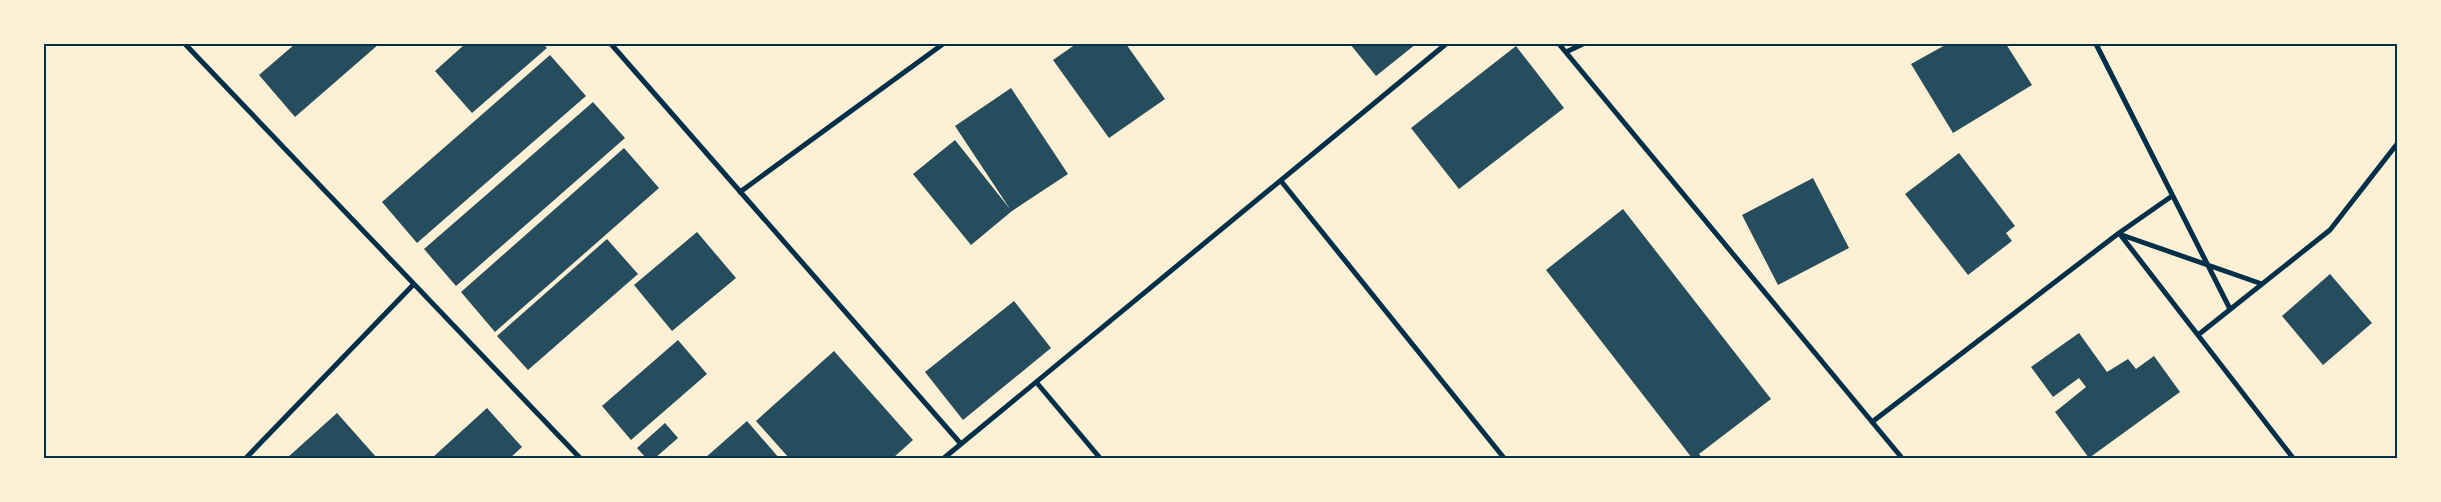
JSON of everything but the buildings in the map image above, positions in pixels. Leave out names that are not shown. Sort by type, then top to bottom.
[{"type":"street","points":[[185,44],[580,458]]},
{"type":"street","points":[[611,44],[961,444]]},
{"type":"street","points":[[740,192],[943,44]]},
{"type":"street","points":[[944,458],[1446,44]]},
{"type":"street","points":[[1559,44],[1902,458]]},
{"type":"street","points":[[1566,52],[1583,44]]},
{"type":"street","points":[[2096,44],[2230,309]]},
{"type":"street","points":[[2198,335],[2330,230],[2397,144]]},
{"type":"street","points":[[1281,181],[1504,458]]},
{"type":"street","points":[[1872,422],[2119,233],[2172,196]]},
{"type":"street","points":[[2119,233],[2262,284]]},
{"type":"street","points":[[2119,233],[2293,458]]},
{"type":"street","points":[[246,458],[413,285]]},
{"type":"street","points":[[1037,383],[1100,458]]}]
